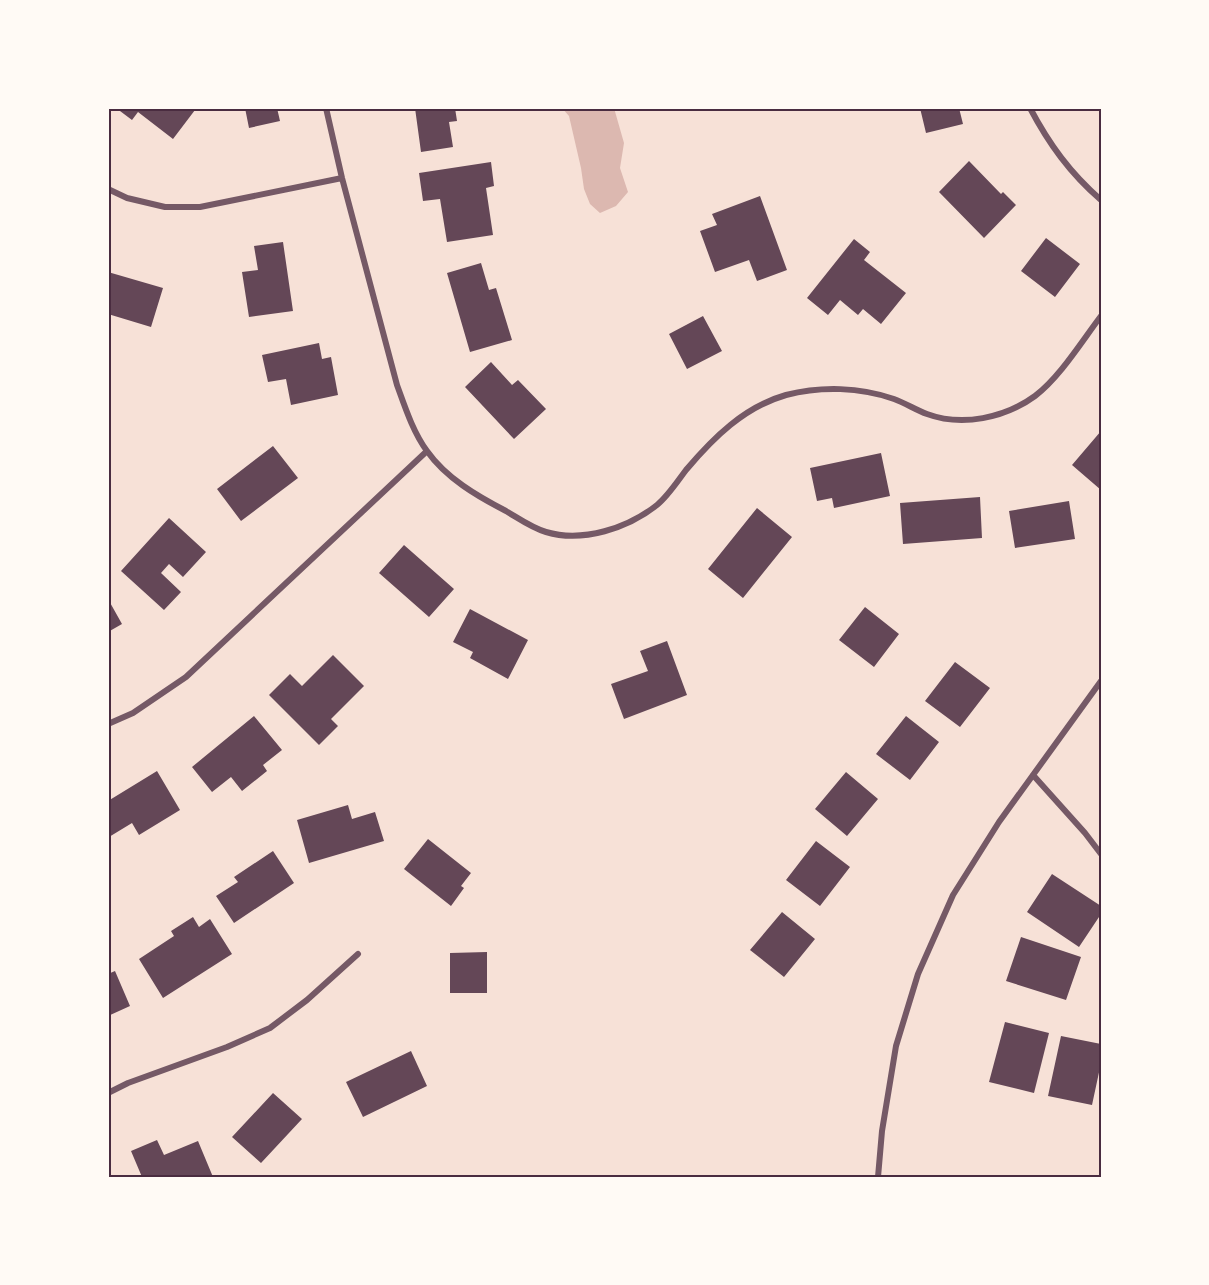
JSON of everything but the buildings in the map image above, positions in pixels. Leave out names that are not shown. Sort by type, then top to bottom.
[{"type":"street","points":[[326,108],[342,178],[397,385],[409,416],[427,451],[447,473],[474,495],[546,532],[576,535],[607,531],[635,520],[658,504],[707,446],[731,424],[758,406],[786,395],[821,389],[860,390],[894,399],[929,415],[957,420],[987,418],[1017,407],[1036,395],[1053,378],[1101,316]]},
{"type":"street","points":[[1030,108],[1049,143],[1083,184],[1101,200]]},
{"type":"street","points":[[108,189],[127,198],[165,207],[200,207],[342,178]]},
{"type":"street","points":[[108,724],[133,713],[186,677],[427,451]]},
{"type":"street","points":[[878,1177],[882,1131],[896,1046],[918,974],[953,895],[999,822],[1101,681]]},
{"type":"street","points":[[1033,775],[1101,854]]},
{"type":"street","points":[[108,1093],[128,1083],[227,1047],[270,1028],[307,1000],[358,954]]},
{"type":"shaded area","points":[[562,108],[614,108],[624,143],[620,168],[628,192],[616,206],[600,213],[590,204],[584,189],[569,116]]}]
